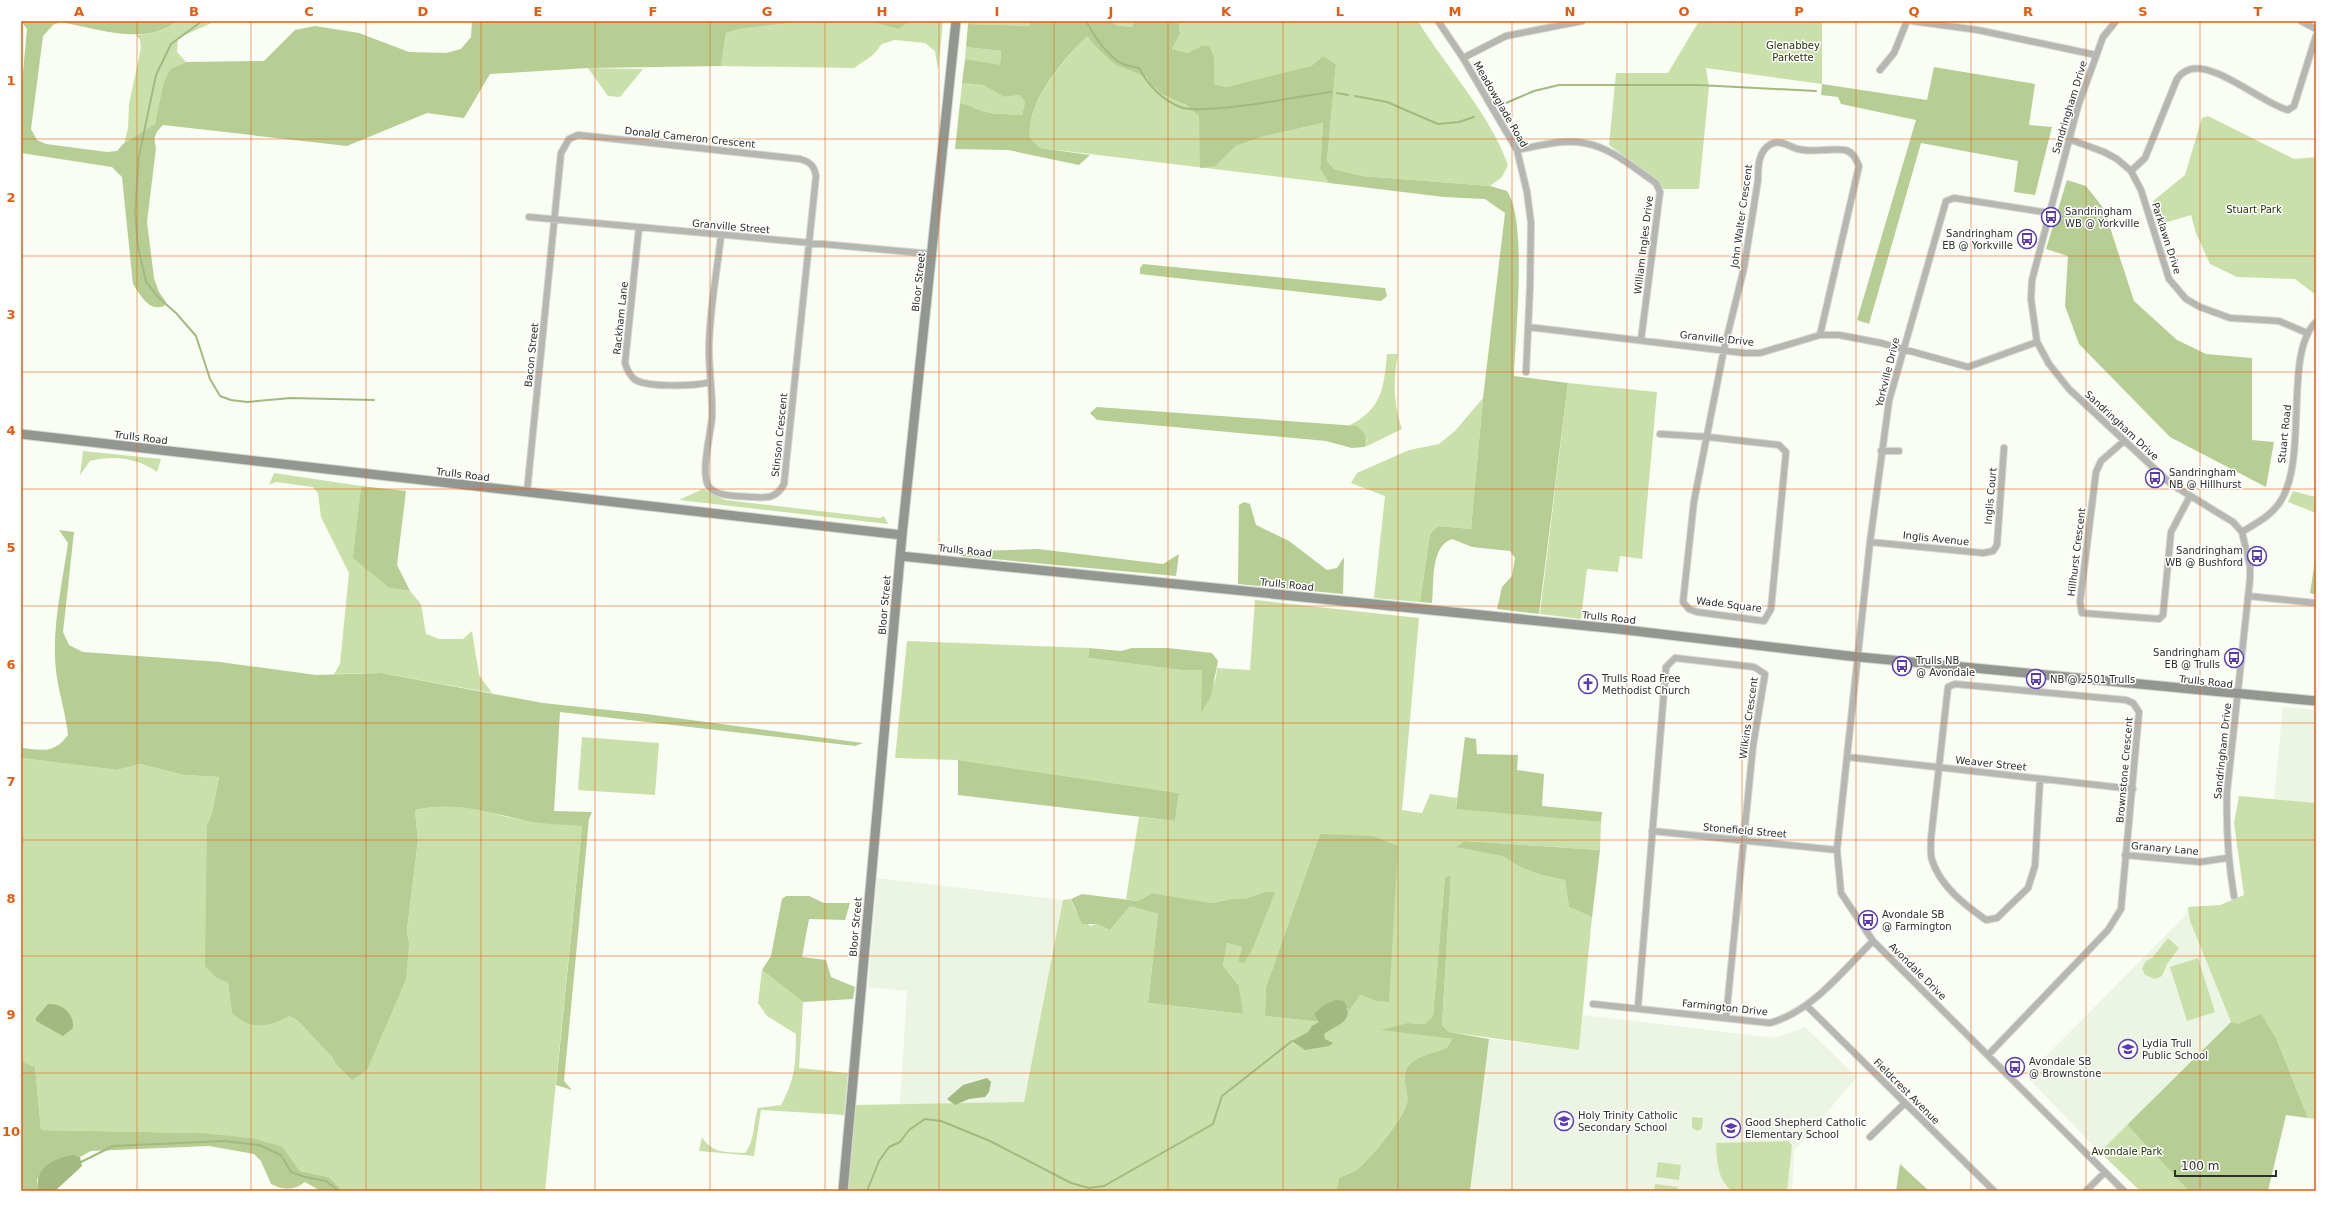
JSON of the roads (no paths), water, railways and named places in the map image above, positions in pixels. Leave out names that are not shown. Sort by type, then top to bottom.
[{"type":"street","name":"Bloor Street","points":[[843,1191],[902,535],[956,21]]},
{"type":"street","name":"Meadowglade Road","points":[[1438,21],[1463,58],[1517,150],[1527,192],[1531,222],[1526,372]]},
{"type":"street","points":[[1463,58],[1506,36],[1582,21]]},
{"type":"street","points":[[1880,70],[1894,53],[1907,21]]},
{"type":"street","points":[[1912,21],[1978,30],[2096,55]]},
{"type":"street","name":"Sandringham Drive","points":[[2116,21],[2103,37],[2069,139],[2032,280],[2031,300],[2037,342],[2049,364],[2069,389],[2171,484],[2233,522],[2242,532],[2250,566],[2227,792],[2227,858],[2234,896]]},
{"type":"street","points":[[2301,21],[2316,29]]},
{"type":"street","points":[[2131,171],[2145,158],[2177,79],[2186,70],[2200,68],[2218,74],[2288,110],[2294,106],[2316,36]]},
{"type":"street","name":"Donald Cameron Crescent","points":[[555,220],[561,153],[564,145],[569,139],[578,135],[591,136],[800,159],[809,162],[815,167],[816,176],[809,244]]},
{"type":"street","name":"Parklawn Drive","points":[[2069,139],[2104,152],[2117,159],[2131,171],[2141,190],[2169,279],[2186,298],[2200,307],[2230,318],[2279,321],[2307,333]]},
{"type":"street","name":"William Ingles Drive","points":[[1517,150],[1552,143],[1584,143],[1610,152],[1656,184],[1660,192],[1641,340]]},
{"type":"street","name":"John Walter Crescent","points":[[1724,349],[1744,268],[1758,180],[1758,165],[1764,149],[1773,143],[1784,143],[1798,149],[1829,152],[1846,150],[1854,156],[1858,166],[1820,335]]},
{"type":"street","name":"Yorkville Drive","points":[[1857,656],[1881,451],[1889,402],[1902,348],[1946,201],[1954,198],[2050,213]]},
{"type":"street","name":"Granville Street","points":[[529,217],[721,236],[932,254]]},
{"type":"street","name":"Bacon Street","points":[[527,492],[555,220]]},
{"type":"street","name":"Rackham Lane","points":[[639,227],[625,363],[627,372],[635,380],[643,382],[686,386],[710,382]]},
{"type":"street","name":"Stinson Crescent","points":[[721,236],[710,330],[712,417],[705,471],[707,482],[710,488],[719,493],[773,498],[779,493],[784,484],[809,244]]},
{"type":"street","name":"Stuart Road","points":[[2242,532],[2270,514],[2281,501],[2288,483],[2296,440],[2299,371],[2307,333],[2316,322]]},
{"type":"street","name":"Granville Drive","points":[[1528,327],[1724,349],[1744,353],[1760,352],[1820,335],[1838,335],[1902,348],[1968,367],[2037,342]]},
{"type":"street","name":"Wade Square","points":[[1708,437],[1779,445],[1786,452],[1771,609],[1764,621],[1697,612],[1689,609],[1683,602],[1694,501],[1708,437],[1724,349]]},
{"type":"street","name":"Trulls Road","points":[[21,434],[902,535]]},
{"type":"street","points":[[1660,434],[1708,437]]},
{"type":"street","name":"Hillhurst Crescent","points":[[2124,441],[2101,461],[2096,472],[2080,602],[2082,613],[2159,619],[2164,615],[2170,532],[2190,496]]},
{"type":"street","name":"Inglis Court","points":[[1996,545],[2004,448]]},
{"type":"street","points":[[1881,451],[1899,451]]},
{"type":"street","name":"Inglis Avenue","points":[[1870,542],[1983,553],[1992,551],[1996,545]]},
{"type":"street","name":"Trulls Road","points":[[900,556],[1611,628],[1857,656],[2238,695],[2316,701]]},
{"type":"street","points":[[2248,596],[2316,603]]},
{"type":"street","name":"Avondale Drive","points":[[1857,656],[1837,850],[1841,892],[1873,940],[2124,1191]]},
{"type":"street","name":"Wilkins Crescent","points":[[1638,1007],[1666,667],[1676,658],[1754,667],[1765,674],[1753,746],[1726,1018]]},
{"type":"street","name":"Brownstone Crescent","points":[[1939,767],[1946,692],[1948,687],[1955,684],[2126,700],[2133,704],[2139,712],[2121,909],[2108,930],[1988,1055]]},
{"type":"street","name":"Weaver Street","points":[[1847,757],[2133,789]]},
{"type":"street","points":[[1939,767],[1931,838],[1932,860],[1946,886],[1967,907],[1986,920],[1997,918],[2028,888],[2035,866],[2040,779]]},
{"type":"street","name":"Stonefield Street","points":[[1652,830],[1837,850]]},
{"type":"street","name":"Granary Lane","points":[[2125,855],[2200,862],[2227,858]]},
{"type":"street","name":"Farmington Drive","points":[[1593,1004],[1638,1007],[1770,1023],[1786,1018],[1807,1006],[1873,940]]},
{"type":"street","name":"Fieldcrest Avenue","points":[[1807,1006],[1994,1191]]},
{"type":"street","points":[[1870,1137],[1905,1103]]},
{"type":"street","points":[[2086,1191],[2105,1172]]},
{"type":"waterway","points":[[202,21],[171,44],[156,75],[139,156],[135,212],[138,246],[146,282],[159,298],[176,313],[196,336],[210,379],[220,396],[231,400],[247,402],[291,398],[374,400]]},
{"type":"waterway","points":[[1086,21],[1106,51],[1117,61],[1139,68],[1161,96],[1180,107],[1192,109],[1230,107],[1331,92]]},
{"type":"waterway","points":[[1506,103],[1534,91],[1559,85],[1698,85],[1816,91]]},
{"type":"waterway","points":[[1337,93],[1348,95]]},
{"type":"waterway","points":[[1355,96],[1387,102],[1438,124],[1459,122],[1474,117]]},
{"type":"waterway","points":[[867,1191],[879,1161],[889,1147],[900,1142],[909,1130],[925,1119],[941,1121],[990,1141],[1071,1183],[1089,1188],[1104,1186],[1213,1124],[1222,1096],[1292,1041]]},
{"type":"waterway","points":[[79,1163],[113,1146],[224,1141],[259,1145],[281,1155],[291,1172],[305,1177],[326,1181],[339,1191]]},
{"type":"place","name":"Sandringham WB @ Yorkville","points":[[2051,217]]},
{"type":"place","name":"Sandringham EB @ Yorkville","points":[[2027,239]]},
{"type":"place","name":"Sandringham NB @ Hillhurst","points":[[2155,478]]},
{"type":"place","name":"Sandringham WB @ Bushford","points":[[2257,556]]},
{"type":"place","name":"Sandringham EB @ Trulls","points":[[2234,658]]},
{"type":"place","name":"Trulls NB @ Avondale","points":[[1902,666]]},
{"type":"place","name":"NB @ 2501 Trulls","points":[[2036,679]]},
{"type":"place","name":"Trulls Road Free Methodist Church","points":[[1588,684]]},
{"type":"place","name":"Avondale SB @ Farmington","points":[[1868,920]]},
{"type":"place","name":"Lydia Trull Public School","points":[[2128,1049]]},
{"type":"place","name":"Avondale SB @ Brownstone","points":[[2015,1067]]},
{"type":"place","name":"Holy Trinity Catholic Secondary School","points":[[1564,1121]]},
{"type":"place","name":"Good Shepherd Catholic Elementary School","points":[[1731,1128]]},
{"type":"park label","name":"Glenabbey Parkette","points":[[1793,50]]},
{"type":"park label","name":"Stuart Park","points":[[2254,209]]},
{"type":"park label","name":"Avondale Park","points":[[2127,1151]]}]
